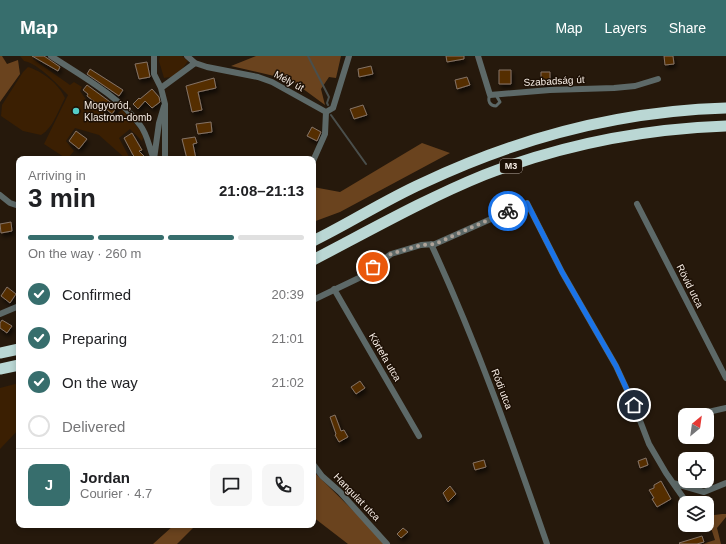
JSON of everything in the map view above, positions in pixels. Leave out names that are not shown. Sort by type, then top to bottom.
[{"type":"highway","name":"M3","points":[[316,239],[422,183],[501,150],[563,131],[623,118],[684,110],[726,108]]},
{"type":"highway","name":"M3","points":[[316,258],[441,194],[508,166],[574,147],[627,135],[682,128],[726,126]]},
{"type":"highway","points":[[0,353],[16,350]]},
{"type":"highway","points":[[0,369],[16,366]]},
{"type":"street","points":[[51,56],[100,88],[133,117],[145,133],[153,156]]},
{"type":"street","points":[[154,56],[154,74],[161,88],[165,104],[165,156]]},
{"type":"street","points":[[161,88],[195,63],[187,56]]},
{"type":"street","points":[[315,156],[325,134],[326,112],[333,108],[349,56]]},
{"type":"street","name":"Szabadság út","points":[[478,56],[493,95],[550,90],[635,86],[658,79]]},
{"type":"street","name":"Mély út","points":[[195,63],[272,82],[326,112]]},
{"type":"street","points":[[154,156],[158,127],[165,104]]},
{"type":"street","points":[[0,194],[10,203],[16,205]]},
{"type":"street","points":[[316,298],[361,277],[391,254],[421,245],[435,244],[527,203],[562,272],[616,366],[634,405],[649,444],[682,496]]},
{"type":"street","name":"Rövid utca","points":[[637,204],[726,378]]},
{"type":"street","name":"Ródi utca","points":[[431,244],[462,312],[501,414],[547,544]]},
{"type":"street","name":"Körtefa utca","points":[[334,289],[419,436]]},
{"type":"street","points":[[0,314],[16,307]]},
{"type":"street","points":[[714,411],[726,408]]},
{"type":"street","name":"Hangulat utca","points":[[316,468],[387,544]]},
{"type":"street","points":[[673,484],[704,492],[726,483]]},
{"type":"shaded area","points":[[0,56],[2,56],[7,64],[18,60],[20,74],[0,102]]},
{"type":"shaded area","points":[[20,56],[33,56],[33,59],[70,85],[74,82],[82,87],[80,91],[90,105],[114,117],[122,109],[144,135],[142,141],[130,129],[119,138],[128,155],[123,156],[99,135],[75,128],[66,141],[74,151],[70,156],[62,156],[44,144],[68,95],[42,70],[24,61]]},
{"type":"shaded area","points":[[160,56],[182,56],[188,61],[177,76],[164,78],[159,61]]},
{"type":"shaded area","points":[[256,56],[341,56],[336,78],[329,77],[321,89],[325,105],[291,80],[231,66]]},
{"type":"shaded area","points":[[28,67],[50,79],[59,88],[65,98],[52,124],[41,135],[23,131],[1,116],[2,105],[23,72]]},
{"type":"shaded area","points":[[422,143],[450,153],[340,212],[316,221],[316,188],[340,192]]},
{"type":"shaded area","points":[[16,384],[16,432],[0,449],[0,388]]},
{"type":"shaded area","points":[[316,474],[387,544],[348,544],[316,519]]},
{"type":"shaded area","points":[[726,514],[726,517],[717,528],[721,544],[702,544],[715,540],[712,532],[714,532],[714,515]]},
{"type":"shaded area","points":[[171,528],[193,528],[177,544],[153,544]]},
{"type":"building","points":[[32,56],[44,56],[60,67],[58,71]]},
{"type":"building","points":[[446,56],[464,56],[464,59],[447,62]]},
{"type":"building","points":[[664,56],[673,56],[674,64],[665,65]]},
{"type":"building","points":[[147,62],[150,77],[139,79],[135,64]]},
{"type":"building","points":[[371,66],[373,74],[359,77],[358,69]]},
{"type":"building","points":[[90,69],[123,90],[119,96],[87,74]]},
{"type":"building","points":[[499,70],[511,70],[511,84],[499,84]]},
{"type":"building","points":[[541,72],[550,72],[550,84],[541,84]]},
{"type":"building","points":[[467,77],[470,85],[457,89],[455,80]]},
{"type":"building","points":[[214,78],[216,88],[198,92],[202,110],[192,112],[186,86]]},
{"type":"building","points":[[87,85],[117,107],[112,114],[87,96],[88,94],[83,90]]},
{"type":"building","points":[[152,89],[159,97],[160,102],[152,108],[145,101],[138,109],[133,104]]},
{"type":"building","points":[[363,105],[367,115],[354,119],[350,109]]},
{"type":"building","points":[[211,122],[212,132],[198,134],[196,124]]},
{"type":"building","points":[[312,127],[321,132],[317,141],[307,136]]},
{"type":"building","points":[[76,131],[87,139],[79,149],[69,141]]},
{"type":"building","points":[[132,133],[142,150],[139,151],[144,156],[134,156],[124,138]]},
{"type":"building","points":[[195,137],[197,143],[193,144],[195,156],[186,156],[182,139]]},
{"type":"building","points":[[11,222],[12,231],[1,233],[0,224]]},
{"type":"building","points":[[7,287],[16,294],[10,303],[1,296]]},
{"type":"building","points":[[2,320],[12,326],[7,333],[0,328],[0,323]]},
{"type":"building","points":[[360,381],[365,388],[356,394],[351,387]]},
{"type":"building","points":[[335,415],[341,431],[344,430],[348,437],[339,442],[335,435],[336,434],[330,417]]},
{"type":"building","points":[[646,458],[648,465],[640,468],[638,461]]},
{"type":"building","points":[[484,460],[486,467],[475,470],[473,463]]},
{"type":"building","points":[[661,481],[671,499],[657,507],[649,490],[654,488],[654,485]]},
{"type":"building","points":[[450,486],[456,494],[448,502],[443,493]]},
{"type":"building","points":[[403,528],[408,532],[401,538],[397,534]]},
{"type":"building","points":[[702,536],[704,542],[697,544],[679,543]]},
{"type":"waterway","points":[[308,56],[329,97],[327,103],[328,105]]},
{"type":"waterway","points":[[331,115],[366,164]]},
{"type":"way so far","points":[[373,267],[391,254],[421,245],[435,244],[508,211]]},
{"type":"place","name":"Mogyoród, Klastrom-domb","points":[[76,111]]},
{"type":"route","points":[[508,211],[527,203],[562,272],[616,366],[634,405]]}]
